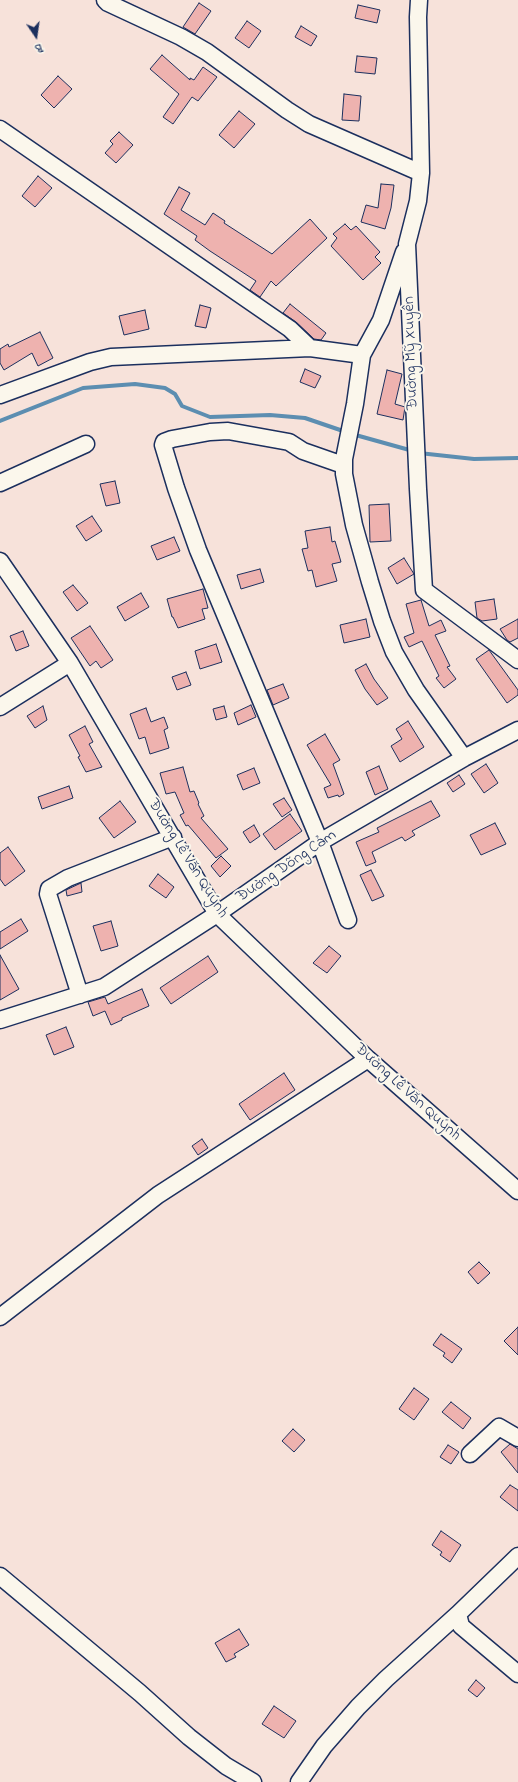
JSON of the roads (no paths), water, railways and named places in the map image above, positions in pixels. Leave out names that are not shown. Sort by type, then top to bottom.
[{"type":"street","points":[[105,0],[108,3],[181,37],[207,52],[287,110],[309,124],[421,173]]},
{"type":"street","name":"Đường Mỹ Xuyên","points":[[419,0],[421,173],[418,201],[407,244],[424,590],[518,660]]},
{"type":"street","points":[[0,129],[290,329],[310,348]]},
{"type":"street","points":[[407,244],[381,320],[362,355],[355,404],[344,462],[345,485],[370,582],[382,621],[394,652],[416,690],[464,758],[518,730]]},
{"type":"street","points":[[0,395],[90,362],[112,357],[310,348],[362,355]]},
{"type":"street","points":[[344,462],[303,451],[290,442],[223,431],[172,439],[164,442],[163,445],[176,488],[198,550],[320,842],[348,920]]},
{"type":"street","points":[[0,482],[86,444]]},
{"type":"street","name":"Đường Lê Văn Quýnh","points":[[0,561],[70,663],[217,914],[368,1059],[518,1191]]},
{"type":"street","points":[[0,707],[70,663]]},
{"type":"street","name":"Đường Dõng Cảm","points":[[0,1020],[104,987],[217,914],[320,842],[464,758]]},
{"type":"street","points":[[80,995],[48,894],[49,889],[68,878],[173,837]]},
{"type":"street","points":[[0,1317],[158,1194],[368,1059]]},
{"type":"street","points":[[470,1454],[496,1428],[501,1427],[518,1438]]},
{"type":"street","points":[[299,1782],[324,1746],[358,1707],[518,1556]]},
{"type":"street","points":[[0,1576],[140,1692],[189,1737],[226,1766],[253,1782]]},
{"type":"street","points":[[458,1614],[461,1626],[518,1674]]},
{"type":"waterway","points":[[0,421],[83,388],[135,384],[165,388],[175,394],[182,406],[210,417],[270,415],[305,418],[346,432]]},
{"type":"waterway","points":[[352,434],[413,451]]},
{"type":"waterway","points":[[419,453],[474,459],[518,458]]}]
